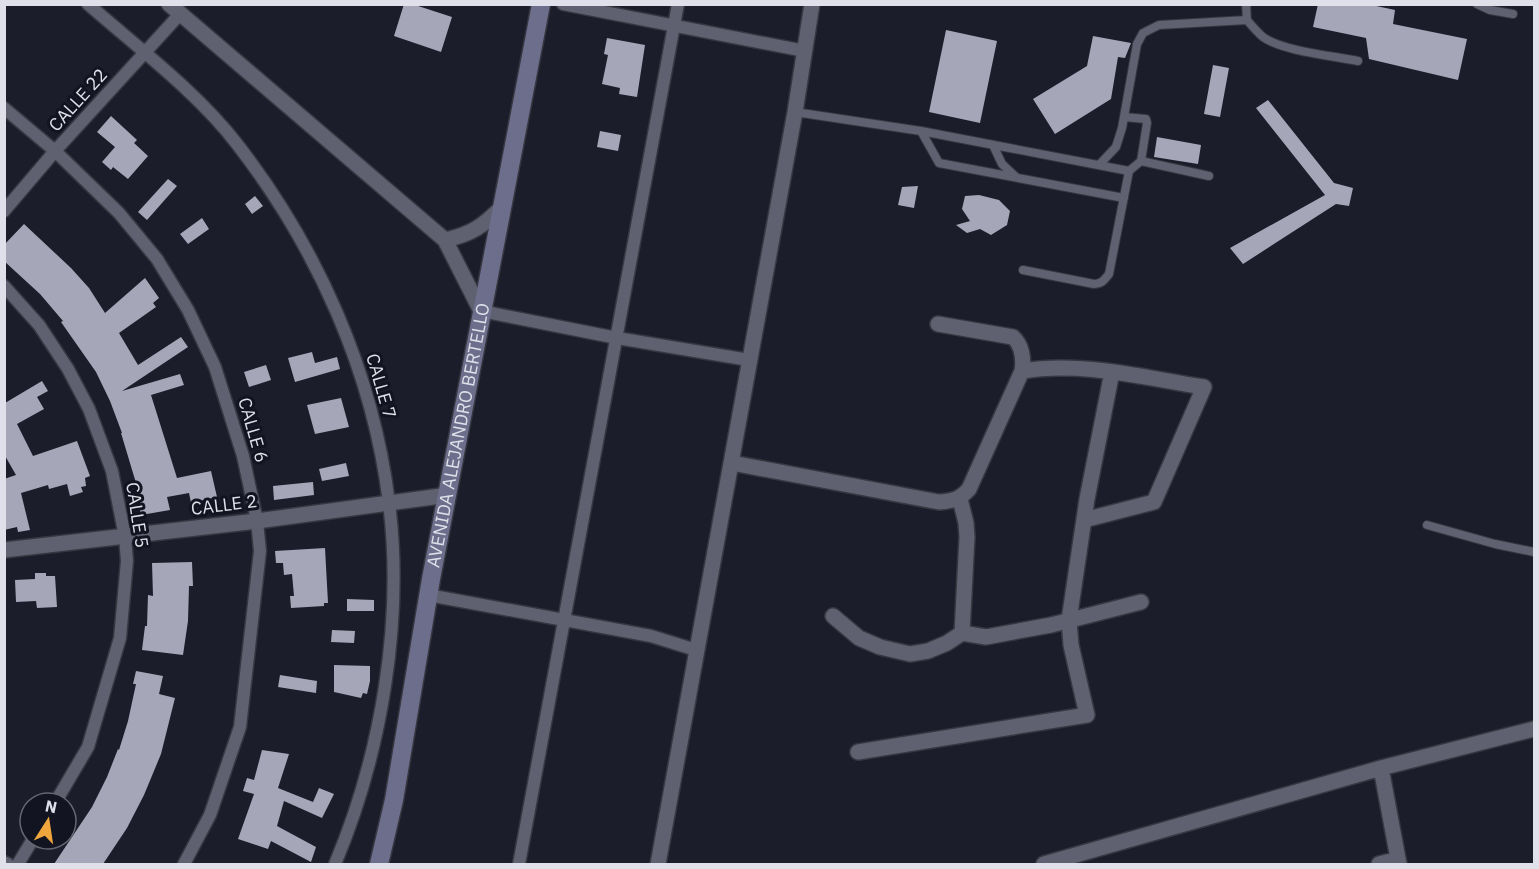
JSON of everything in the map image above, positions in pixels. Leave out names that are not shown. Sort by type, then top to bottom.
[{"type":"main road","name":"AVENIDA ALEJANDRO BERTELLO","points":[[379,864],[394,800],[428,595],[541,4]]},
{"type":"street","name":"CALLE 7","points":[[88,4],[187,90],[236,142],[277,199],[317,271],[347,334],[373,420],[389,503],[392,569],[391,641],[381,709],[364,779],[346,840],[335,864]]},
{"type":"street","points":[[563,4],[804,51]]},
{"type":"street","points":[[519,864],[678,4]]},
{"type":"street","points":[[658,864],[795,112],[812,4]]},
{"type":"street","name":"CALLE 22","points":[[4,212],[144,54],[175,9]]},
{"type":"street","points":[[175,9],[445,240],[482,311],[617,338],[749,360]]},
{"type":"street","name":"CALLE 6","points":[[4,108],[55,152],[119,213],[157,259],[188,310],[215,366],[243,456],[257,521],[260,551],[240,727],[210,815],[184,864]]},
{"type":"street","points":[[445,240],[467,235],[485,224],[502,207]]},
{"type":"street","name":"CALLE 5","points":[[4,286],[39,325],[68,369],[89,409],[112,471],[125,537],[127,561],[120,638],[88,747],[62,791]]},
{"type":"street","points":[[732,463],[939,502],[960,498],[969,489],[1022,371],[1023,363],[1020,347],[1013,337],[938,324]]},
{"type":"street","points":[[1022,371],[1062,366],[1204,387],[1154,502],[1084,520]]},
{"type":"street","points":[[858,752],[1088,715],[1071,645],[1069,620],[1084,520],[1112,372]]},
{"type":"street","name":"CALLE 2","points":[[4,550],[257,521],[448,495]]},
{"type":"street","points":[[960,498],[966,523],[962,633]]},
{"type":"street","points":[[428,595],[651,636],[696,650]]},
{"type":"street","points":[[833,616],[860,638],[910,654],[928,651],[962,633],[986,637],[1141,602]]},
{"type":"street","points":[[1044,864],[1091,858],[1381,768],[1534,729]]},
{"type":"street","points":[[1379,864],[1398,862],[1381,768]]},
{"type":"street","points":[[18,864],[26,851]]},
{"type":"lane","points":[[1246,4],[1247,20],[1263,36],[1283,46],[1358,61]]},
{"type":"lane","points":[[1477,4],[1490,10],[1513,14]]},
{"type":"lane","points":[[1099,165],[1116,147],[1124,117],[1137,44],[1143,33],[1159,25],[1247,20]]},
{"type":"lane","points":[[795,112],[921,131],[1129,171]]},
{"type":"lane","points":[[1023,270],[1100,284],[1108,273],[1129,171],[1141,161],[1147,121],[1124,117]]},
{"type":"lane","points":[[921,131],[939,163],[1124,198]]},
{"type":"lane","points":[[993,145],[1002,164],[1017,177]]},
{"type":"lane","points":[[1141,161],[1209,176]]},
{"type":"lane","points":[[1428,525],[1495,544],[1534,552]]},
{"type":"building","points":[[404,4],[412,4],[452,17],[441,52],[394,36]]},
{"type":"building","points":[[1318,4],[1367,4],[1395,10],[1393,24],[1467,39],[1458,80],[1369,59],[1366,38],[1313,27]]},
{"type":"building","points":[[946,30],[997,41],[980,123],[929,112]]},
{"type":"building","points":[[1093,36],[1131,43],[1125,58],[1118,57],[1111,99],[1055,134],[1033,99],[1087,66]]},
{"type":"building","points":[[607,38],[645,45],[637,97],[619,94],[620,88],[602,84],[608,55],[604,54]]},
{"type":"building","points":[[1213,65],[1229,68],[1220,117],[1204,114]]},
{"type":"building","points":[[1268,100],[1334,183],[1353,188],[1349,206],[1336,204],[1243,264],[1230,248],[1325,195],[1256,108]]},
{"type":"building","points":[[111,116],[137,140],[134,143],[148,156],[128,179],[113,167],[111,170],[102,162],[115,147],[97,132]]},
{"type":"building","points":[[600,131],[621,135],[618,151],[597,147]]},
{"type":"building","points":[[1157,137],[1201,145],[1198,164],[1154,157]]},
{"type":"building","points":[[168,179],[177,186],[147,220],[138,212]]},
{"type":"building","points":[[918,186],[914,208],[898,205],[902,187]]},
{"type":"building","points":[[979,195],[999,200],[1010,211],[1007,225],[991,235],[980,229],[967,233],[956,225],[970,221],[962,209],[965,196]]},
{"type":"building","points":[[255,196],[263,206],[252,214],[245,204]]},
{"type":"building","points":[[202,218],[209,229],[188,244],[180,234]]},
{"type":"building","points":[[24,224],[71,268],[89,288],[105,313],[145,278],[159,298],[153,303],[156,307],[119,333],[138,365],[181,337],[188,347],[122,391],[180,374],[184,385],[151,395],[177,478],[211,471],[217,497],[191,503],[189,493],[167,497],[170,510],[141,515],[136,493],[139,493],[122,433],[96,372],[61,322],[63,321],[40,294],[4,261],[4,245]]},
{"type":"building","points":[[312,352],[315,363],[337,357],[340,369],[295,382],[288,358]]},
{"type":"building","points":[[266,365],[271,380],[249,387],[244,372]]},
{"type":"building","points":[[42,381],[48,391],[37,397],[44,409],[17,424],[33,456],[77,441],[90,476],[85,478],[86,486],[81,487],[83,492],[70,496],[67,484],[49,489],[48,485],[21,493],[30,530],[18,532],[17,527],[4,530],[4,479],[16,475],[4,454],[4,401],[5,403]]},
{"type":"building","points":[[341,398],[349,427],[315,434],[307,405]]},
{"type":"building","points":[[346,463],[349,476],[322,481],[319,469]]},
{"type":"building","points":[[313,482],[314,495],[274,500],[273,486]]},
{"type":"building","points":[[325,548],[328,603],[324,603],[324,606],[291,608],[290,596],[294,596],[292,574],[284,575],[283,563],[276,563],[275,551]]},
{"type":"building","points":[[192,562],[193,586],[189,586],[188,621],[183,655],[142,650],[145,626],[147,626],[148,595],[153,596],[152,563]]},
{"type":"building","points":[[35,573],[55,576],[57,607],[37,608],[36,601],[16,602],[15,580],[35,579]]},
{"type":"building","points":[[347,599],[374,600],[374,611],[347,611]]},
{"type":"building","points":[[332,630],[355,631],[354,643],[331,642]]},
{"type":"building","points":[[334,665],[370,666],[367,694],[363,693],[361,698],[334,692]]},
{"type":"building","points":[[136,671],[163,676],[159,694],[175,698],[161,754],[144,795],[127,828],[103,864],[54,864],[63,851],[78,851],[78,828],[92,807],[119,750],[136,684],[133,684]]},
{"type":"building","points":[[280,675],[317,681],[316,693],[278,687]]},
{"type":"building","points":[[262,750],[289,754],[278,788],[313,802],[319,788],[334,794],[322,818],[284,801],[277,826],[316,847],[311,862],[271,841],[268,849],[238,839],[254,794],[243,791],[247,778],[254,780]]}]
